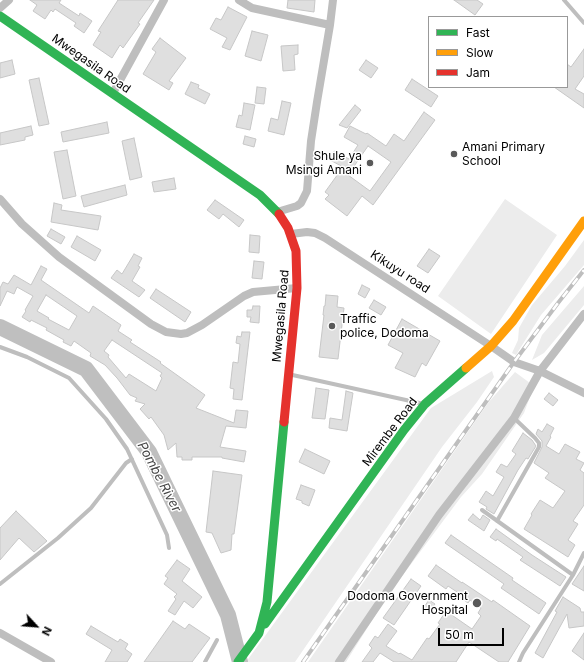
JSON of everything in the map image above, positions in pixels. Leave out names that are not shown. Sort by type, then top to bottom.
[{"type":"street","points":[[0,8],[9,0]]},
{"type":"street","points":[[113,93],[164,0]]},
{"type":"street","points":[[239,0],[330,25]]},
{"type":"street","points":[[277,212],[297,206],[301,203],[307,191],[316,102],[333,0]]},
{"type":"street","name":"Mwegasila Road","points":[[0,16],[260,195],[277,212],[288,228],[296,251],[297,288],[267,602],[258,633],[238,662]]},
{"type":"street","points":[[0,199],[22,224],[59,258],[151,324],[166,332],[181,334],[187,332],[202,325],[244,296],[253,292],[297,288]]},
{"type":"street","name":"Mirembe Road","points":[[258,633],[404,430],[426,404],[491,346],[512,321],[584,221]]},
{"type":"street","name":"Kikuyu road","points":[[290,234],[307,232],[315,233],[326,238],[514,362],[540,371],[584,393]]},
{"type":"street","points":[[339,662],[439,515],[514,418],[540,371],[584,314]]},
{"type":"street","points":[[0,633],[51,662]]},
{"type":"lane","points":[[564,0],[584,23]]},
{"type":"lane","points":[[575,233],[584,229]]},
{"type":"lane","points":[[0,347],[27,356],[69,378],[106,419],[128,449],[167,535],[168,548]]},
{"type":"lane","points":[[288,374],[426,404]]},
{"type":"lane","points":[[497,520],[539,447],[539,443],[535,438],[514,418]]},
{"type":"lane","points":[[0,584],[58,538],[91,508],[126,463],[132,459]]},
{"type":"lane","points":[[482,510],[573,575]]},
{"type":"lane","points":[[519,662],[523,653],[573,575],[584,553]]},
{"type":"lane","points":[[205,662],[217,640]]},
{"type":"shaded area","points":[[505,199],[557,235],[491,334],[438,296]]},
{"type":"shaded area","points":[[584,240],[584,265],[541,315],[516,355],[512,353],[518,340],[519,328],[532,305],[565,266]]},
{"type":"shaded area","points":[[584,286],[584,305],[544,353],[532,360],[542,335]]},
{"type":"shaded area","points":[[492,371],[494,377],[477,402],[442,447],[295,662],[246,662],[431,408]]},
{"type":"shaded area","points":[[515,372],[534,386],[524,413],[482,474],[461,497],[388,595],[346,662],[308,662],[488,403]]},
{"type":"building","points":[[30,0],[61,0],[59,3],[79,16],[80,13],[92,21],[84,33],[74,26],[76,23],[55,9],[53,12],[51,10],[45,19],[33,11],[37,5]]},
{"type":"building","points":[[118,0],[154,0],[138,23],[140,24],[123,48],[120,45],[112,58],[93,45],[101,32],[98,31]]},
{"type":"building","points":[[288,0],[315,0],[314,12],[287,8]]},
{"type":"building","points":[[454,0],[477,0],[483,4],[475,15]]},
{"type":"building","points":[[228,7],[247,17],[230,50],[222,47],[227,38],[210,29],[216,18],[221,20]]},
{"type":"building","points":[[252,31],[268,35],[261,61],[245,56]]},
{"type":"building","points":[[160,38],[186,58],[169,81],[173,83],[169,90],[143,74],[156,52],[152,49]]},
{"type":"building","points":[[298,45],[298,54],[294,55],[295,70],[283,71],[281,46]]},
{"type":"building","points":[[584,49],[584,76],[575,89],[584,94],[584,108],[555,88],[568,88],[568,65],[571,67]]},
{"type":"building","points":[[12,60],[15,74],[0,78],[0,63]]},
{"type":"building","points":[[366,60],[378,68],[371,78],[359,70]]},
{"type":"building","points":[[39,78],[49,124],[39,126],[29,80]]},
{"type":"building","points":[[412,79],[438,96],[431,107],[405,90]]},
{"type":"building","points":[[191,82],[199,85],[198,88],[210,94],[205,104],[185,94]]},
{"type":"building","points":[[257,87],[266,88],[264,104],[255,103]]},
{"type":"building","points":[[282,101],[291,103],[284,135],[268,131],[271,118],[278,120]]},
{"type":"building","points":[[244,103],[255,105],[250,130],[236,127],[239,115],[242,116]]},
{"type":"building","points":[[355,105],[361,110],[347,128],[339,125]]},
{"type":"building","points":[[424,112],[435,120],[373,205],[362,196],[347,216],[325,199],[329,195],[325,192],[343,167],[330,160],[334,151],[349,159],[358,145],[344,137],[350,126],[366,134],[367,133],[386,146],[394,134],[404,141]],"holes":[[[368,146],[391,162],[370,191],[348,175]]]},
{"type":"building","points":[[107,122],[109,133],[63,142],[61,132]]},
{"type":"building","points":[[31,126],[33,135],[25,137],[25,140],[0,145],[0,133]]},
{"type":"building","points":[[245,136],[256,139],[254,147],[243,144]]},
{"type":"building","points":[[134,138],[142,177],[130,180],[122,141]]},
{"type":"building","points":[[67,150],[76,196],[63,199],[54,152]]},
{"type":"building","points":[[174,178],[176,189],[154,192],[152,182]]},
{"type":"building","points":[[125,185],[127,195],[84,207],[81,196]]},
{"type":"building","points":[[215,200],[244,220],[239,227],[223,214],[219,219],[207,210]]},
{"type":"building","points":[[54,203],[62,205],[61,210],[101,216],[98,230],[51,222]]},
{"type":"building","points":[[51,229],[65,237],[61,244],[47,236]]},
{"type":"building","points":[[250,235],[260,236],[259,253],[249,252]]},
{"type":"building","points":[[77,236],[101,250],[95,261],[71,247]]},
{"type":"building","points":[[429,249],[440,256],[428,273],[417,266]]},
{"type":"building","points":[[134,254],[142,258],[138,266],[140,267],[132,281],[145,290],[139,297],[111,278],[117,270],[122,274]]},
{"type":"building","points":[[254,261],[264,262],[262,279],[252,278]]},
{"type":"building","points":[[41,266],[47,269],[41,280],[89,313],[93,306],[121,325],[118,331],[132,340],[130,342],[161,362],[160,363],[205,395],[196,408],[234,423],[236,410],[248,411],[246,428],[226,426],[220,447],[246,451],[244,462],[222,457],[192,457],[192,460],[182,460],[182,457],[177,457],[176,443],[168,450],[164,435],[151,417],[149,419],[140,409],[145,404],[135,401],[137,398],[130,395],[105,365],[90,356],[91,353],[74,341],[71,346],[63,342],[64,340],[46,330],[47,328],[31,320],[30,322],[22,317],[33,296],[17,287],[14,294],[7,291],[0,306],[0,288],[3,282],[8,284],[14,275],[31,285]],"holes":[[[46,295],[77,316],[69,330],[48,319],[49,318],[37,311]],[[112,340],[162,373],[160,376],[162,378],[156,391],[129,374],[126,378],[108,357],[109,355],[104,351]]]},
{"type":"building","points":[[362,285],[370,289],[365,298],[358,294]]},
{"type":"building","points":[[156,289],[191,312],[185,322],[150,298]]},
{"type":"building","points":[[326,295],[338,296],[337,307],[344,308],[338,359],[319,357]]},
{"type":"building","points":[[374,300],[386,307],[381,315],[369,308]]},
{"type":"building","points":[[253,306],[260,306],[259,323],[250,322],[251,317],[247,317],[247,310],[252,310]]},
{"type":"building","points":[[402,319],[440,341],[426,366],[422,363],[415,377],[395,368],[403,353],[388,345]]},
{"type":"building","points":[[242,332],[250,332],[242,400],[233,399],[234,389],[230,388],[233,362],[238,363],[240,344],[236,343],[237,336],[241,337]]},
{"type":"building","points":[[316,388],[329,390],[325,419],[312,418]]},
{"type":"building","points":[[346,391],[353,393],[347,431],[329,428],[330,418],[342,420]]},
{"type":"building","points":[[549,393],[558,400],[553,406],[544,399]]},
{"type":"building","points":[[547,424],[554,428],[546,446],[559,454],[565,444],[580,452],[576,459],[584,463],[580,470],[584,473],[584,505],[573,521],[578,524],[568,540],[575,545],[568,557],[524,529],[540,500],[553,508],[565,491],[545,478],[549,473],[534,463],[542,447],[542,441],[536,434],[538,429],[542,432]]},
{"type":"building","points":[[523,433],[532,440],[536,446],[528,459],[526,458],[518,470],[494,514],[479,502],[486,491],[493,496],[504,477],[496,472],[501,464],[507,467],[516,454],[512,451]]},
{"type":"building","points":[[305,449],[330,461],[324,474],[299,462]]},
{"type":"building","points":[[213,471],[242,475],[234,534],[232,534],[231,550],[221,553],[212,533],[206,532]]},
{"type":"building","points":[[301,485],[315,490],[309,506],[296,499]]},
{"type":"building","points":[[16,511],[47,541],[34,552],[19,538],[0,560],[0,528]]},
{"type":"building","points":[[473,514],[480,520],[483,515],[490,520],[484,531],[468,520]]},
{"type":"building","points":[[496,529],[566,577],[560,586],[520,560],[523,557],[497,539],[496,541],[490,537]]},
{"type":"building","points":[[451,535],[546,603],[539,614],[501,588],[504,584],[445,543]]},
{"type":"building","points":[[177,560],[190,569],[182,581],[202,597],[193,608],[184,601],[175,615],[168,611],[176,599],[174,597],[177,594],[164,584],[168,578],[165,576]]},
{"type":"building","points":[[436,565],[492,602],[493,600],[530,626],[508,662],[499,662],[469,642],[456,662],[394,662],[380,653],[373,662],[362,662],[372,648],[369,645],[375,636],[378,638],[388,624],[397,631],[386,646],[412,660],[427,638],[429,639],[440,624],[438,623],[446,611],[472,629],[481,616],[478,613],[481,608],[470,600],[468,603],[458,596],[460,594],[448,586],[446,589],[428,576]]},
{"type":"building","points":[[584,566],[584,591],[572,584]]},
{"type":"building","points":[[411,579],[421,586],[394,625],[383,618]]},
{"type":"building","points":[[563,597],[580,608],[581,612],[584,612],[584,626],[569,628],[567,614],[543,658],[535,653],[557,612],[555,611]]},
{"type":"building","points":[[429,600],[435,604],[430,611],[424,607]]},
{"type":"building","points":[[173,621],[185,629],[189,624],[210,638],[192,662],[144,662]]},
{"type":"building","points":[[91,626],[118,642],[120,639],[128,644],[125,649],[132,654],[127,662],[105,662],[112,650],[86,634]]},
{"type":"building","points":[[584,633],[584,660],[572,651]]},
{"type":"waterway","name":"Pombe River","points":[[0,327],[86,369],[149,452],[228,615],[240,662]]},
{"type":"railway","points":[[303,662],[514,362],[584,270]]},
{"type":"traffic: fast","points":[[0,16],[260,195],[279,214]]},
{"type":"traffic: fast","points":[[265,624],[404,430],[425,404],[466,368]]},
{"type":"traffic: fast","points":[[238,662],[259,633],[267,602],[284,422]]},
{"type":"traffic: slow","points":[[466,368],[491,346],[513,321],[584,221]]},
{"type":"traffic: jam","points":[[279,214],[288,228],[296,251],[297,288],[284,422]]},
{"type":"place","name":"Amani Primary School","points":[[454,154]]},
{"type":"place","name":"Shule ya Msingi Amani","points":[[370,163]]},
{"type":"place","name":"Traffic police, Dodoma","points":[[332,326]]},
{"type":"place","name":"Dodoma Government Hospital","points":[[477,603]]}]
